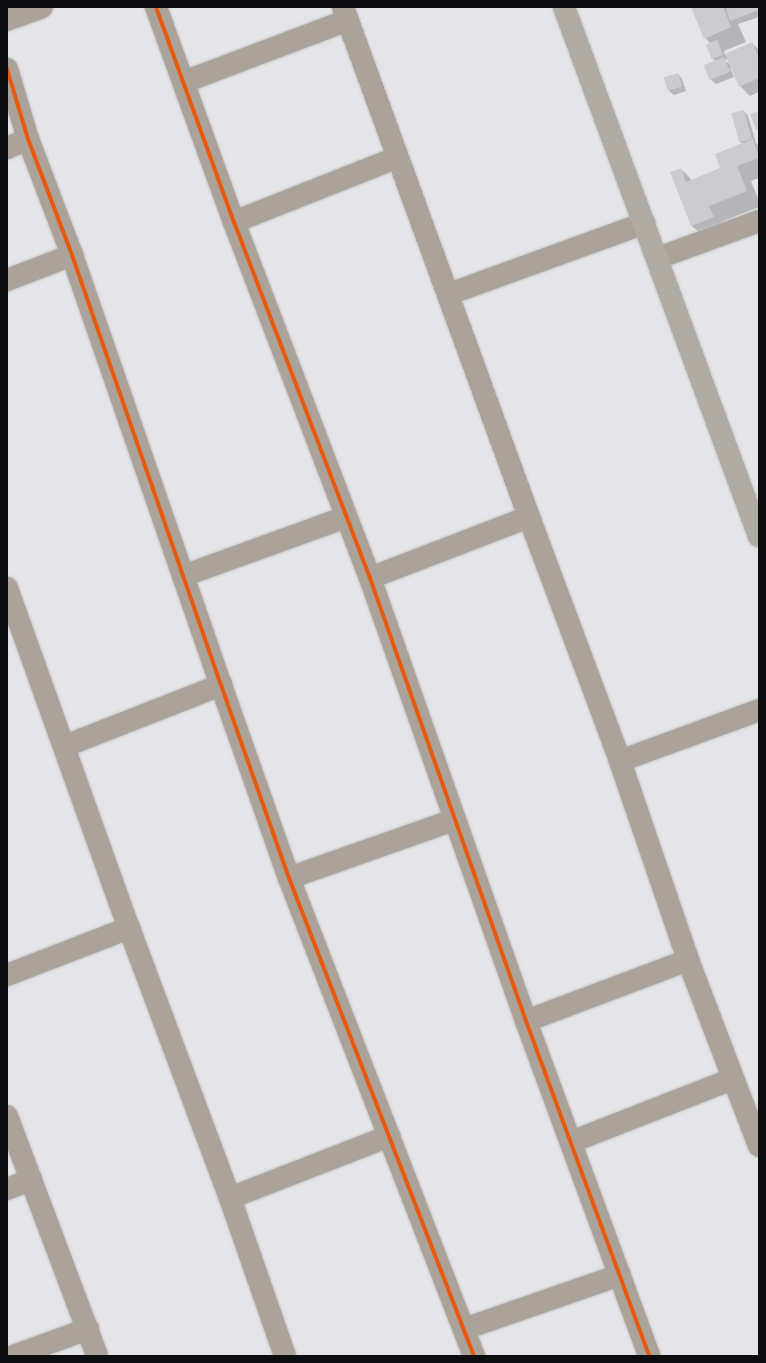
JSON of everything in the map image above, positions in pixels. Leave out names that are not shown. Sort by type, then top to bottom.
[{"type":"street","points":[[7,20],[42,7]]},
{"type":"street","points":[[156,7],[234,222],[370,578],[454,820],[649,1356]]},
{"type":"street","points":[[564,7],[658,258],[759,536]]},
{"type":"street","points":[[184,82],[345,14],[620,761],[688,960],[759,1146]]},
{"type":"street","points":[[7,70],[28,139],[72,255],[289,878],[474,1356]]},
{"type":"street","points":[[7,148],[28,139]]},
{"type":"street","points":[[234,222],[398,157]]},
{"type":"street","points":[[658,258],[759,221]]},
{"type":"street","points":[[449,294],[644,223]]},
{"type":"street","points":[[7,280],[72,255]]},
{"type":"street","points":[[183,576],[346,517]]},
{"type":"street","points":[[370,578],[529,517]]},
{"type":"street","points":[[7,588],[65,746],[129,928],[230,1198],[285,1356]]},
{"type":"street","points":[[65,746],[221,685]]},
{"type":"street","points":[[620,761],[759,710]]},
{"type":"street","points":[[289,878],[454,820]]},
{"type":"street","points":[[7,975],[129,928]]},
{"type":"street","points":[[526,1020],[688,960]]},
{"type":"street","points":[[571,1142],[733,1079]]},
{"type":"street","points":[[7,1116],[98,1356]]},
{"type":"street","points":[[230,1198],[389,1136]]},
{"type":"street","points":[[7,1189],[31,1180]]},
{"type":"street","points":[[464,1329],[620,1275]]},
{"type":"street","points":[[13,1356],[88,1329]]},
{"type":"building","points":[[691,7],[723,7],[731,27],[704,39]]},
{"type":"building","points":[[726,7],[759,7],[759,10],[730,21]]},
{"type":"building","points":[[717,40],[723,55],[712,59],[706,44]]},
{"type":"building","points":[[752,42],[759,57],[759,78],[739,87],[725,54]]},
{"type":"building","points":[[724,57],[730,72],[710,80],[704,65]]},
{"type":"building","points":[[678,73],[682,86],[668,91],[664,77]]},
{"type":"building","points":[[744,110],[752,139],[739,142],[731,113]]},
{"type":"building","points":[[759,111],[759,129],[756,130],[750,114]]},
{"type":"building","points":[[753,139],[759,158],[737,166],[747,191],[709,206],[714,217],[691,226],[670,172],[681,168],[686,182],[720,168],[715,154]]},
{"type":"cycle path","points":[[156,7],[234,222],[370,578],[526,1021],[649,1356]]},
{"type":"cycle path","points":[[7,69],[28,139],[72,255],[289,878],[474,1356]]}]
